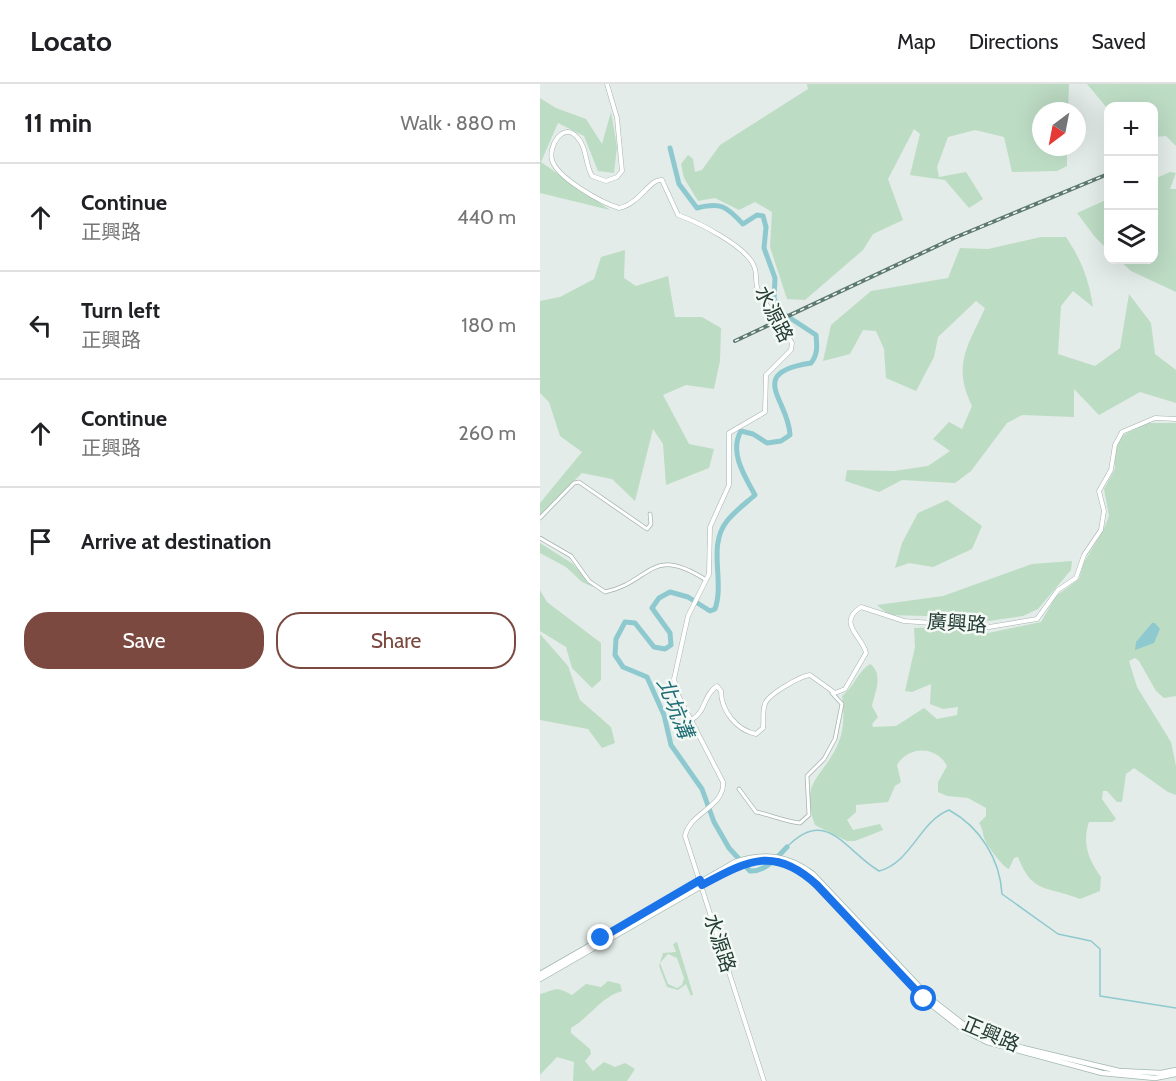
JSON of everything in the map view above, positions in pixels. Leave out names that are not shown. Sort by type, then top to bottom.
[{"type":"main road","name":"正興路","points":[[540,976],[737,864],[770,855],[800,869],[924,999],[962,1029],[987,1041],[1102,1073],[1155,1078],[1176,1074]]},
{"type":"main road","name":"正興路","points":[[745,861],[777,859],[800,864],[813,874],[931,999],[967,1027],[1023,1048],[1119,1071],[1161,1073],[1176,1070]]},
{"type":"street","name":"水源路","points":[[607,84],[617,118],[622,171],[606,181],[592,176],[585,151],[578,137],[570,132],[564,132],[555,139],[550,157],[554,165],[581,188],[619,208],[634,203],[653,181],[662,180],[678,215],[692,220],[738,248],[750,259],[756,274],[758,291],[792,343],[791,350],[766,375],[765,412],[732,430],[729,435],[729,485],[710,527],[707,581],[686,624],[684,643],[674,678],[678,695],[723,782],[722,794],[689,826],[685,836],[764,1081]]},
{"type":"street","name":"廣興路","points":[[831,691],[835,693],[845,689],[866,657],[864,645],[851,627],[853,615],[861,607],[904,621],[932,623],[959,621],[983,628],[1009,622],[1034,621],[1041,617],[1058,590],[1076,579],[1084,555],[1101,530],[1104,511],[1099,491],[1111,470],[1115,445],[1122,432],[1155,418],[1176,420]]},
{"type":"street","points":[[540,518],[547,508],[574,483],[579,482],[647,529],[651,524],[650,514]]},
{"type":"street","points":[[540,538],[571,556],[589,580],[605,592],[666,563],[685,567],[707,581]]},
{"type":"street","points":[[691,720],[700,716],[711,690],[717,686],[721,691],[721,700],[728,714],[738,725],[756,734],[763,728],[765,702],[791,683],[810,675],[831,691],[842,704],[838,727],[824,759],[807,776],[808,815],[802,821],[777,820],[767,814],[756,812],[739,789]]},
{"type":"green space","points":[[807,84],[1069,84],[1068,102],[1032,102],[1032,156],[1067,156],[1067,166],[1057,171],[1012,172],[1004,137],[975,130],[948,137],[937,167],[939,177],[966,172],[983,199],[969,208],[945,180],[910,175],[920,134],[914,129],[888,179],[903,220],[873,234],[863,250],[805,300],[787,299],[770,247],[772,212],[755,202],[739,210],[715,198],[698,201],[684,178],[681,164],[688,155],[693,159],[695,172],[702,170],[720,145],[808,89]]},
{"type":"green space","points":[[1087,84],[1176,84],[1176,146],[1166,136],[1158,137],[1158,102],[1104,102],[1104,104]]},
{"type":"green space","points":[[540,98],[556,108],[586,119],[602,144],[611,112],[617,147],[614,173],[598,171],[584,136],[558,123],[541,162],[610,210],[540,193]]},
{"type":"green space","points":[[1170,172],[1176,173],[1170,189],[1176,189],[1176,292],[1131,271],[1123,264],[1158,264],[1158,177]]},
{"type":"green space","points":[[1104,201],[1104,246],[1095,237],[1077,213]]},
{"type":"green space","points":[[1041,237],[1066,237],[1084,271],[1093,307],[1073,291],[1061,306],[1058,354],[1095,366],[1120,348],[1129,294],[1151,323],[1155,354],[1176,370],[1176,403],[1140,392],[1099,415],[1074,389],[1074,417],[1022,415],[1007,423],[971,471],[955,483],[902,480],[879,492],[845,481],[847,470],[894,471],[928,466],[950,451],[933,439],[949,422],[962,429],[972,406],[963,379],[963,367],[968,345],[985,308],[976,301],[938,337],[934,357],[916,391],[886,378],[884,349],[876,331],[863,330],[850,354],[823,361],[831,325],[871,291],[948,278],[960,248],[988,249]]},
{"type":"green space","points":[[625,250],[624,278],[636,286],[668,276],[675,317],[702,317],[721,328],[720,361],[714,389],[686,385],[663,395],[689,444],[714,449],[709,468],[666,485],[663,444],[653,429],[635,501],[612,479],[582,473],[540,515],[540,503],[582,452],[560,436],[549,402],[540,393],[540,301],[560,297],[594,279],[601,257]]},
{"type":"green space","points":[[1146,423],[1176,423],[1176,696],[1164,698],[1156,691],[1139,661],[1135,658],[1129,661],[1137,687],[1171,742],[1176,766],[1176,795],[1168,792],[1134,768],[1126,774],[1122,802],[1117,802],[1107,791],[1103,791],[1102,799],[1116,819],[1112,822],[1089,822],[1086,837],[1090,857],[1101,877],[1100,891],[1080,899],[1042,887],[1029,878],[1018,857],[1014,858],[1009,869],[1007,868],[988,845],[979,823],[986,816],[986,808],[968,798],[947,796],[938,792],[938,782],[947,766],[937,755],[923,750],[908,754],[897,765],[901,782],[895,786],[888,802],[856,805],[856,812],[847,820],[853,830],[880,824],[883,830],[855,841],[847,841],[815,825],[811,810],[811,789],[840,740],[843,721],[842,696],[862,671],[870,664],[878,678],[872,706],[878,717],[872,724],[873,727],[896,726],[924,708],[937,719],[957,715],[958,707],[943,709],[930,704],[931,684],[912,692],[905,691],[915,647],[914,628],[964,626],[988,633],[1041,622],[1056,596],[1079,579],[1084,562],[1103,531],[1109,516],[1104,489],[1115,469],[1115,443],[1120,437]]},
{"type":"green space","points":[[947,500],[982,526],[972,549],[933,567],[909,563],[895,568],[902,543],[918,513]]},
{"type":"green space","points":[[540,543],[573,564],[593,587],[582,582],[566,567],[540,553]]},
{"type":"green space","points":[[1072,561],[1071,570],[1038,609],[1023,616],[982,622],[961,617],[889,615],[877,605],[943,596],[1032,564]]},
{"type":"green space","points":[[540,590],[547,602],[601,643],[601,680],[592,688],[572,668],[566,647],[540,631]]},
{"type":"green space","points":[[540,634],[568,666],[580,700],[611,727],[615,743],[602,748],[588,729],[540,720]]},
{"type":"green space","points":[[677,942],[693,994],[691,996],[686,984],[678,990],[667,987],[659,966],[663,953],[676,952],[673,944]],"holes":[[[668,954],[677,958],[684,978],[682,985],[677,988],[668,984],[660,963]]]},
{"type":"green space","points":[[608,981],[620,984],[622,991],[602,1002],[571,1028],[571,1033],[590,1049],[591,1054],[585,1061],[593,1071],[604,1062],[615,1067],[625,1063],[635,1069],[627,1081],[573,1081],[574,1062],[557,1057],[540,1075],[540,994],[558,989],[572,995],[586,984],[601,987]]},
{"type":"water","points":[[1152,623],[1160,629],[1154,643],[1135,650],[1136,642]]},
{"type":"waterway","name":"北坑溝","points":[[670,148],[679,184],[697,208],[712,205],[723,207],[743,224],[757,215],[763,216],[766,227],[764,248],[775,278],[774,299],[784,314],[816,335],[816,350],[811,363],[791,368],[780,374],[775,381],[775,390],[788,422],[790,435],[781,441],[767,443],[753,434],[741,431],[737,455],[746,480],[755,495],[730,517],[721,531],[717,552],[718,598],[715,609],[710,611],[688,597],[670,592],[659,598],[652,608],[670,633],[671,645],[665,649],[654,647],[635,623],[625,622],[616,639],[615,655],[623,667],[647,677],[664,715],[671,745],[702,789],[714,822],[729,848],[750,871],[756,871],[766,866],[787,847]]},
{"type":"waterway","name":"北坑溝","points":[[787,847],[801,835],[813,831],[825,831],[835,836],[879,871],[899,860],[930,823],[949,810],[970,825],[986,845],[997,868],[1002,894],[1058,934],[1091,941],[1100,949],[1100,996],[1176,1008]]},
{"type":"railway","points":[[735,341],[954,238],[1104,176]]},
{"type":"route","points":[[601,938],[700,880],[702,885],[747,862],[778,861],[800,869],[817,885],[924,999]]}]
